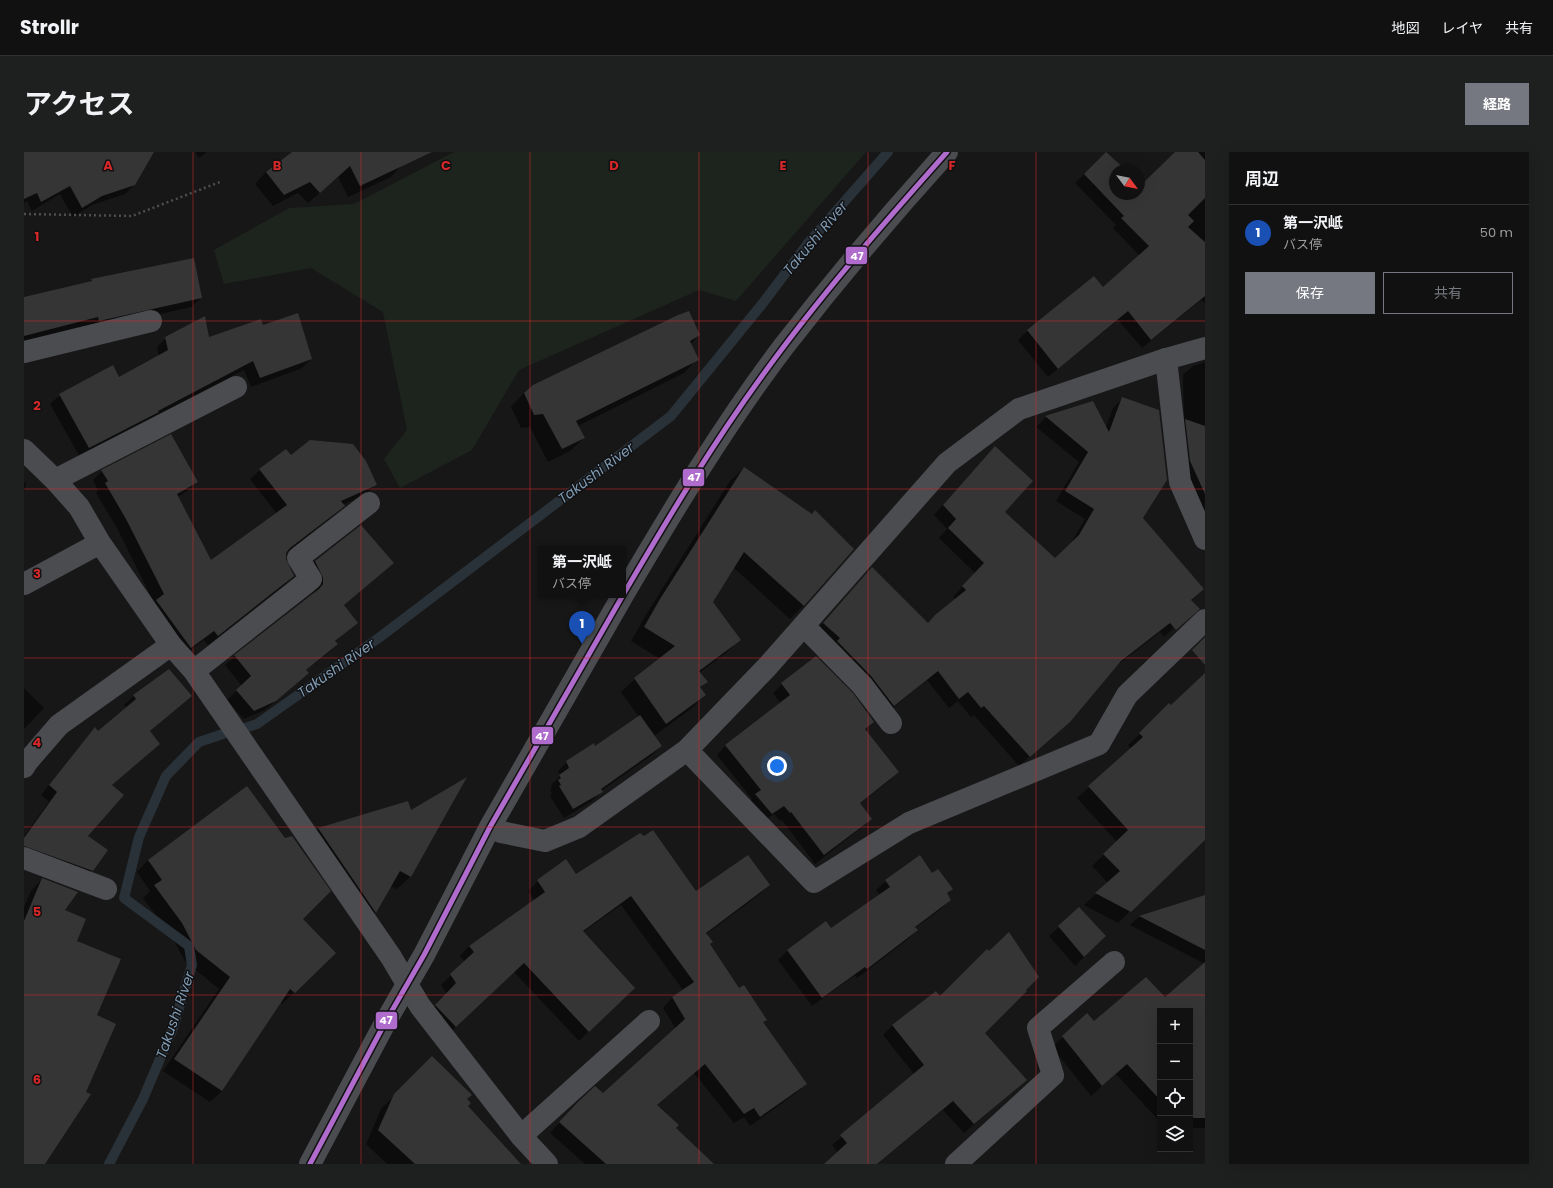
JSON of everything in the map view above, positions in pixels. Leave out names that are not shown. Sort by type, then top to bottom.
[{"type":"street","points":[[626,590],[678,502],[730,422],[784,347],[850,263],[906,197],[948,152]]},
{"type":"street","points":[[24,352],[150,321]]},
{"type":"street","points":[[490,827],[501,832],[545,841],[579,827],[688,750],[767,667],[947,463],[1012,414],[1018,410],[1166,359],[1205,348]]},
{"type":"street","points":[[1166,359],[1180,482],[1205,539]]},
{"type":"street","points":[[55,480],[236,387]]},
{"type":"street","points":[[24,450],[80,507],[100,543],[171,645],[194,670],[387,951],[420,1006],[521,1136],[547,1164]]},
{"type":"street","points":[[194,670],[311,578],[298,558],[368,503]]},
{"type":"street","points":[[24,584],[100,543]]},
{"type":"street","points":[[310,1164],[490,827],[621,598]]},
{"type":"street","points":[[688,750],[814,882],[909,823],[1099,744],[1127,695],[1205,620]]},
{"type":"street","points":[[804,626],[862,685],[891,723]]},
{"type":"street","points":[[24,767],[59,725],[171,645]]},
{"type":"street","points":[[24,858],[106,889]]},
{"type":"street","points":[[956,1164],[1053,1075],[1038,1028],[1114,962]]},
{"type":"street","points":[[521,1136],[649,1021]]},
{"type":"path","points":[[24,214],[132,216],[220,182]]},
{"type":"shaded area","points":[[454,152],[866,152],[736,301],[699,290],[519,370],[472,450],[400,488],[384,459],[407,430],[383,312],[311,268],[224,284],[214,250],[289,208],[354,204]]},
{"type":"building","points":[[24,152],[154,152],[135,185],[102,196],[82,208],[70,186],[41,202],[37,193],[24,199]]},
{"type":"building","points":[[292,152],[432,152],[360,186],[350,166],[320,193],[310,182],[284,195],[266,172]]},
{"type":"building","points":[[1106,152],[1119,164],[1109,164],[1109,200],[1145,200],[1145,181],[1175,152],[1198,152],[1205,160],[1205,198],[1188,215],[1194,221],[1188,227],[1205,242],[1205,296],[1151,340],[1128,311],[1058,369],[1027,330],[1094,276],[1103,287],[1149,246],[1121,218],[1124,216],[1084,174]]},
{"type":"building","points":[[194,258],[202,298],[99,321],[98,317],[24,336],[24,297],[92,281],[91,279]]},
{"type":"building","points":[[689,311],[700,335],[690,341],[699,360],[576,421],[585,438],[562,449],[543,414],[534,415],[524,393],[533,385]]},
{"type":"building","points":[[298,313],[312,359],[260,378],[253,361],[89,448],[59,394],[113,365],[119,377],[168,350],[165,337],[205,316],[209,337],[261,319],[263,325]]},
{"type":"building","points":[[1122,397],[1159,410],[1167,480],[1143,518],[1204,589],[1191,600],[1200,609],[1176,630],[1170,623],[1121,661],[1070,722],[1030,757],[984,706],[981,708],[968,692],[959,699],[938,671],[894,706],[871,676],[837,641],[840,638],[823,623],[872,567],[928,623],[935,615],[966,590],[962,586],[984,563],[948,528],[956,519],[943,505],[995,446],[1033,481],[1005,512],[1055,558],[1079,535],[1094,509],[1065,491],[1088,452],[1045,416],[1093,401],[1109,432]]},
{"type":"building","points":[[1185,419],[1205,426],[1205,494],[1190,461]]},
{"type":"building","points":[[171,434],[198,482],[177,494],[211,560],[287,505],[259,469],[286,449],[291,455],[310,440],[353,444],[366,461],[377,485],[341,501],[345,506],[290,548],[286,553],[286,559],[294,576],[218,636],[214,631],[191,648],[156,600],[164,594],[126,519],[105,483],[108,481],[101,470]]},
{"type":"building","points":[[744,467],[812,514],[815,510],[854,549],[804,606],[744,552],[713,602],[741,640],[699,671],[708,682],[700,687],[706,695],[666,724],[634,678],[675,646],[644,627],[660,599]]},
{"type":"building","points":[[361,525],[394,563],[344,605],[358,623],[335,641],[338,644],[306,670],[309,673],[276,701],[254,711],[236,690],[251,676],[234,655],[319,589],[323,584],[323,578],[315,561]]},
{"type":"building","points":[[1205,637],[1205,665],[1192,650]]},
{"type":"building","points":[[816,656],[853,693],[874,722],[865,729],[899,772],[860,803],[872,819],[824,855],[791,812],[790,813],[784,806],[772,814],[755,794],[761,790],[725,745],[790,695],[781,683]]},
{"type":"building","points":[[169,669],[192,696],[150,731],[160,744],[112,785],[124,795],[88,836],[108,850],[93,871],[24,846],[24,838],[57,792],[49,785],[95,727],[98,731],[136,699],[133,695]]},
{"type":"building","points":[[1205,673],[1205,840],[1131,912],[1095,893],[1120,871],[1103,854],[1128,830],[1088,786],[1143,737],[1139,733],[1169,703],[1171,705]]},
{"type":"building","points":[[640,715],[662,746],[601,789],[603,792],[573,809],[559,786],[561,785],[558,780],[561,778],[559,775],[569,768],[566,761],[594,743],[595,746]]},
{"type":"building","points":[[467,777],[411,877],[400,871],[376,913],[318,828],[408,801],[411,810]]},
{"type":"building","points":[[247,786],[285,838],[292,836],[331,891],[303,919],[336,953],[295,993],[290,989],[222,1091],[174,1059],[230,977],[196,950],[182,923],[154,885],[162,880],[148,860]]},
{"type":"building","points":[[653,830],[696,891],[748,855],[770,885],[706,933],[713,942],[710,944],[739,988],[744,985],[767,1020],[763,1022],[807,1084],[760,1117],[754,1108],[744,1114],[705,1064],[657,1105],[679,1125],[676,1128],[714,1164],[606,1164],[559,1122],[595,1086],[603,1093],[685,1019],[672,997],[694,982],[631,896],[583,931],[635,988],[589,1032],[524,963],[456,1027],[435,1005],[456,983],[450,974],[474,952],[469,946],[545,892],[537,880],[566,859],[576,874],[640,833],[644,836]]},
{"type":"building","points":[[920,855],[932,873],[938,869],[953,889],[947,893],[951,900],[915,927],[918,930],[867,969],[865,967],[822,998],[787,950],[826,921],[831,928],[890,887],[885,880]]},
{"type":"building","points":[[42,878],[78,892],[65,910],[86,919],[77,941],[121,959],[97,1015],[116,1024],[86,1092],[91,1094],[45,1164],[24,1164],[24,921]]},
{"type":"building","points":[[1205,895],[1205,950],[1139,916]]},
{"type":"building","points":[[1079,907],[1106,936],[1084,957],[1058,926]]},
{"type":"building","points":[[1009,932],[1039,977],[985,1033],[1027,1080],[974,1124],[953,1101],[877,1164],[824,1164],[847,1143],[840,1135],[924,1065],[892,1025],[936,991],[940,996],[987,949],[989,951]]},
{"type":"building","points":[[1205,962],[1205,1118],[1193,1118],[1193,1008],[1157,1008],[1157,1097],[1127,1064],[1102,1086],[1062,1036],[1087,1013],[1094,1021],[1146,977],[1165,997]]},
{"type":"building","points":[[432,1056],[472,1095],[467,1099],[471,1103],[468,1106],[521,1164],[415,1164],[378,1130],[394,1094]]},
{"type":"waterway","name":"Takushi River","points":[[242,729],[257,724],[380,637],[671,416],[763,303],[809,242],[888,152]]},
{"type":"waterway","name":"Takushi River","points":[[109,1164],[143,1099],[173,1028],[192,965],[189,946],[124,898],[139,837],[166,776],[199,742],[223,734]]},
{"type":"transit line","name":"47","points":[[626,590],[707,456],[762,376],[829,289],[947,152]]},
{"type":"transit line","name":"47","points":[[310,1164],[386,1021],[424,955],[490,827],[621,598]]},
{"type":"place","name":"第一沢岻","points":[[582,644]]}]
